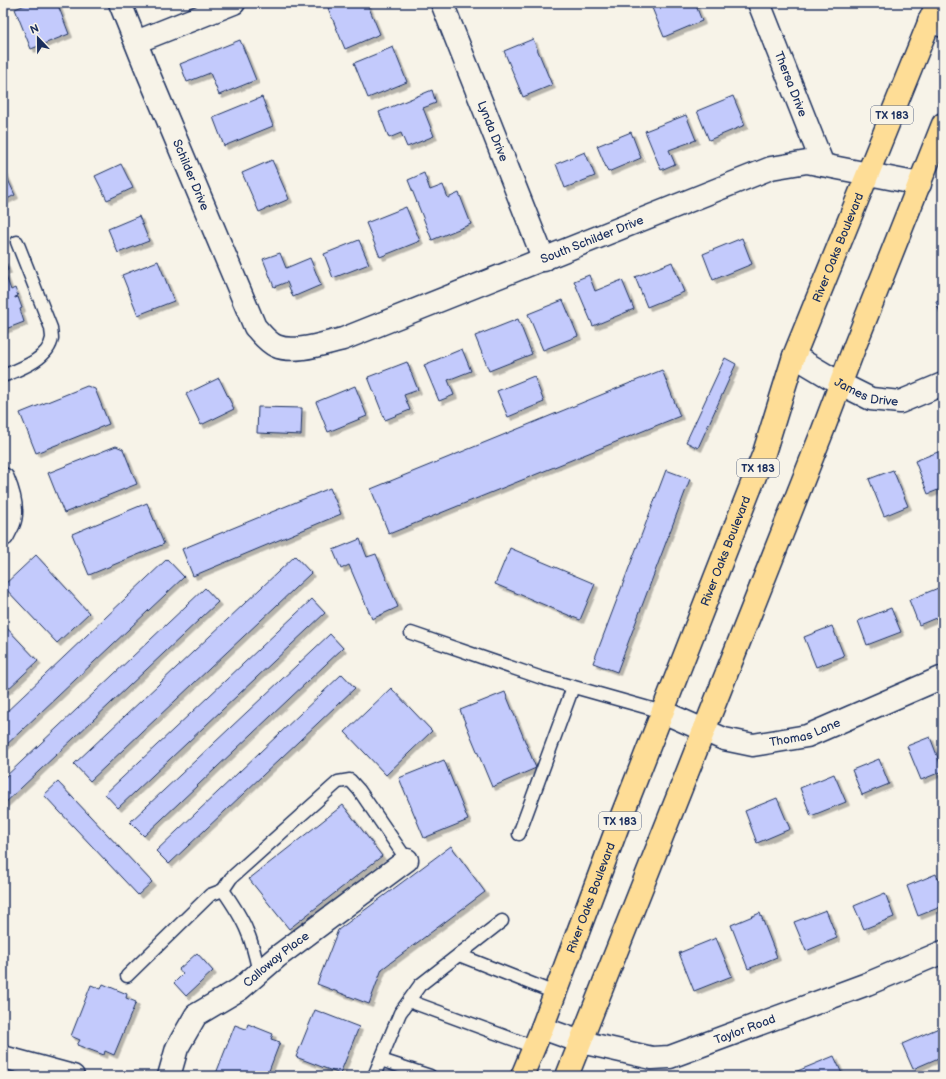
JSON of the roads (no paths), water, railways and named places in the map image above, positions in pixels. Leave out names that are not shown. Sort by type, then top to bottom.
[{"type":"main road","name":"River Oaks Boulevard","points":[[522,1076],[617,828],[764,453],[794,356],[868,174],[936,17]]},
{"type":"main road","points":[[567,1076],[943,124]]},
{"type":"street","name":"Schilder Drive","points":[[120,3],[255,327],[269,342]]},
{"type":"street","points":[[136,42],[234,3]]},
{"type":"street","name":"Lynda Drive","points":[[442,3],[544,260]]},
{"type":"street","name":"Thersa Drive","points":[[759,3],[823,165]]},
{"type":"street","name":"South Schilder Drive","points":[[269,342],[276,346],[296,350],[344,339],[771,168],[807,162],[920,184]]},
{"type":"street","name":"James Drive","points":[[794,356],[841,384],[871,399],[900,402],[943,384]]},
{"type":"street","points":[[3,479],[8,490],[11,513],[3,535]]},
{"type":"street","name":"Thomas Lane","points":[[663,712],[724,739],[753,745],[806,736],[943,677]]},
{"type":"street","name":"Calloway Place","points":[[169,1076],[177,1048],[196,1015],[240,989],[277,957],[407,860]]},
{"type":"street","name":"Taylor Road","points":[[538,1037],[581,1042],[652,1058],[670,1057],[867,984],[943,952]]},
{"type":"street","points":[[3,1057],[72,1076]]},
{"type":"lane","points":[[3,376],[23,368],[40,357],[48,349],[52,339],[51,328],[17,242]]},
{"type":"lane","points":[[411,634],[535,676],[663,712]]},
{"type":"lane","points":[[518,834],[573,687]]},
{"type":"lane","points":[[127,976],[210,895],[223,890],[231,878],[338,782],[350,780],[359,790],[407,860]]},
{"type":"lane","points":[[223,890],[247,930],[255,953],[259,973]]},
{"type":"lane","points":[[374,1076],[400,1013],[420,985],[502,921]]},
{"type":"lane","points":[[459,955],[555,993]]},
{"type":"lane","points":[[409,1001],[538,1037]]},
{"type":"lane","points":[[381,1060],[430,1076]]}]
